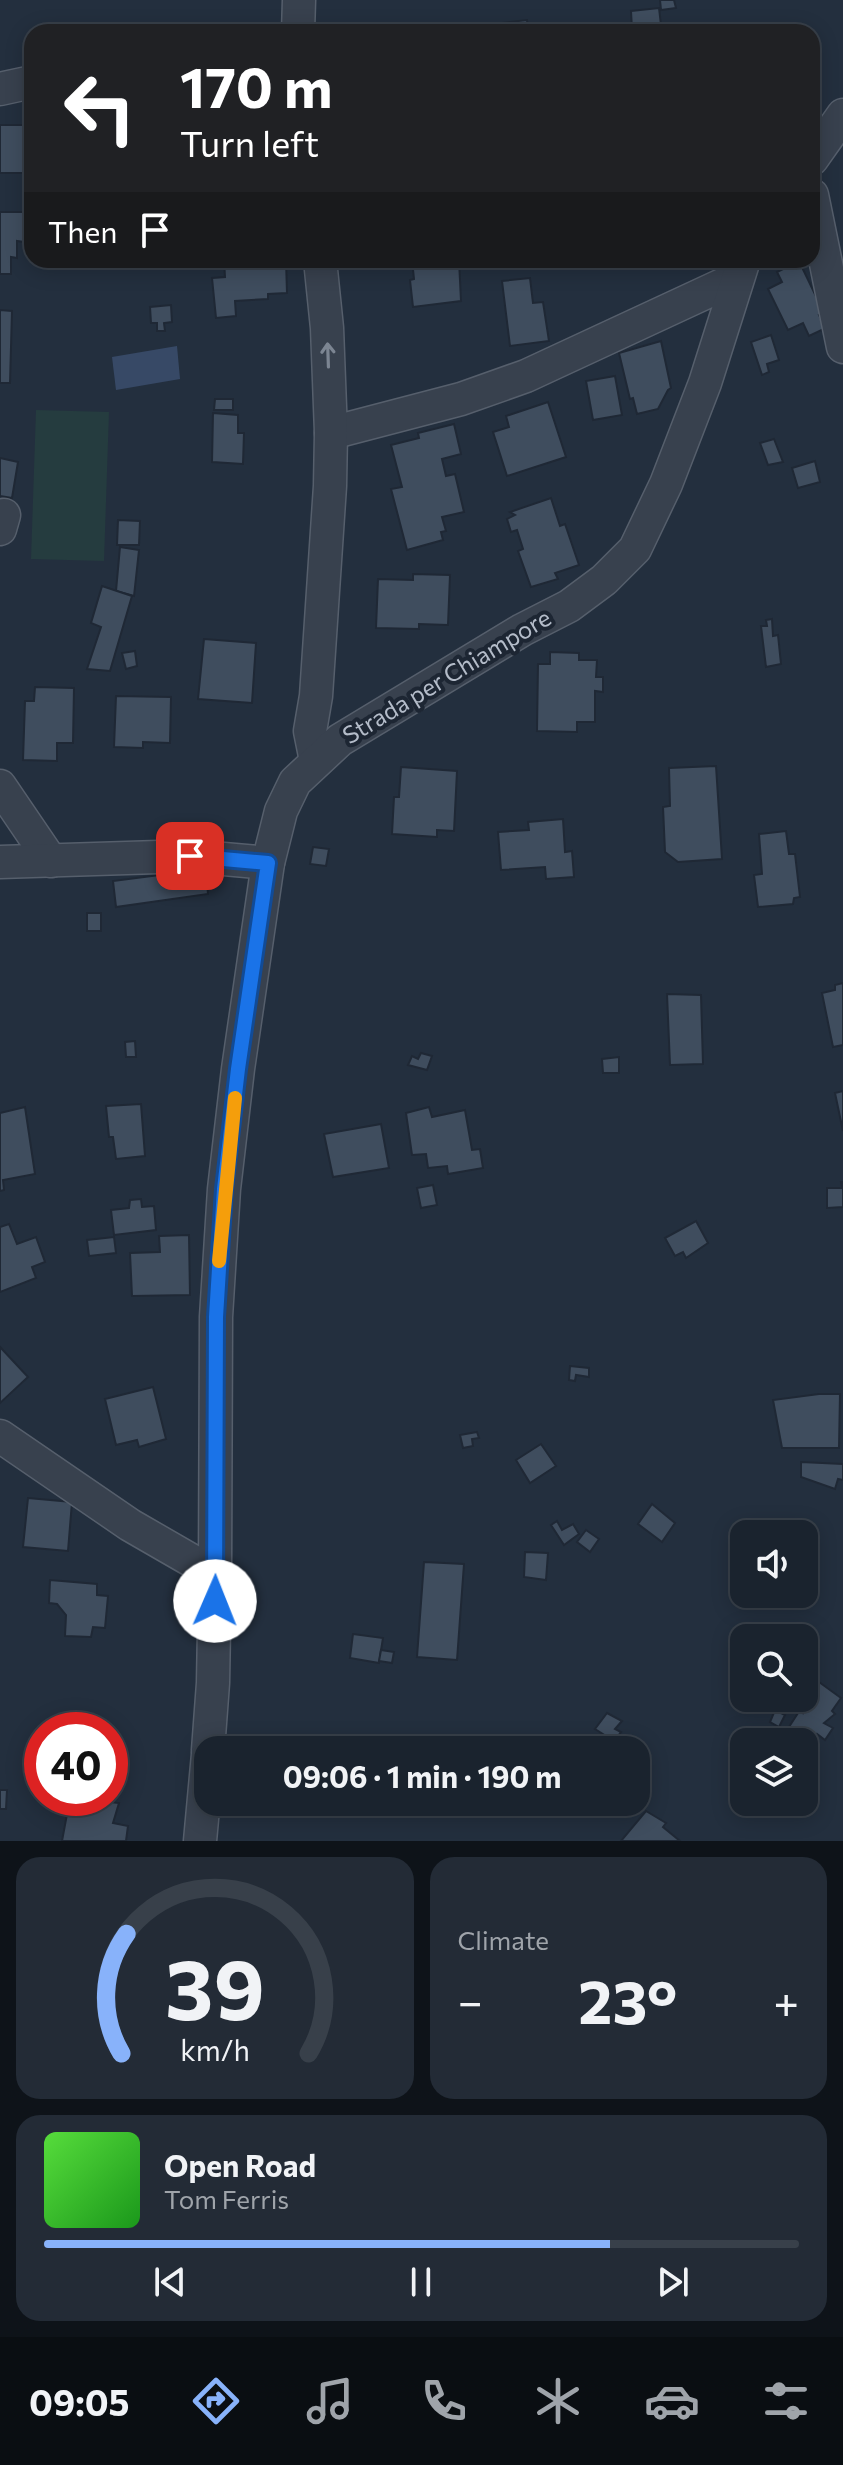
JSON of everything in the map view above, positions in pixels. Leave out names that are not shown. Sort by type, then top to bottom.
[{"type":"street","points":[[298,24],[299,0]]},
{"type":"street","points":[[0,89],[24,84]]},
{"type":"street","points":[[820,148],[843,115]]},
{"type":"street","points":[[820,234],[843,347]]},
{"type":"street","points":[[316,761],[310,731],[316,696],[331,433],[327,328],[321,268]]},
{"type":"street","points":[[331,433],[461,399],[526,376],[740,269]]},
{"type":"street","name":"Strada per Chiampore","points":[[209,1736],[215,1574],[216,1317],[224,1189],[268,863],[281,811],[295,782],[340,740],[522,630],[569,606],[604,580],[635,549],[666,484],[705,383],[740,269]]},
{"type":"street","points":[[0,786],[51,861]]},
{"type":"street","points":[[0,862],[190,856],[268,863]]},
{"type":"street","points":[[8,1446],[130,1525],[215,1574]]},
{"type":"street","name":"Strada per Chiampore","points":[[200,1841],[202,1816]]},
{"type":"green space","points":[[36,410],[109,412],[104,561],[31,559]]},
{"type":"water","points":[[177,346],[180,379],[116,390],[112,357]]},
{"type":"building","points":[[660,0],[674,0],[676,8],[661,10]]},
{"type":"building","points":[[659,8],[661,24],[632,24],[631,11]]},
{"type":"building","points":[[527,20],[527,24],[494,24]]},
{"type":"building","points":[[0,125],[24,125],[24,173],[0,173]]},
{"type":"building","points":[[0,212],[24,212],[24,242],[17,241],[17,258],[11,257],[11,274],[0,274]]},
{"type":"building","points":[[224,268],[286,268],[287,293],[268,294],[268,299],[235,301],[236,316],[216,318],[212,278],[225,277]]},
{"type":"building","points":[[413,268],[459,268],[461,301],[413,307],[410,280],[414,279]]},
{"type":"building","points":[[785,268],[802,268],[824,313],[819,315],[826,328],[809,336],[803,323],[788,330],[768,289],[782,282],[777,272]]},
{"type":"building","points":[[530,278],[533,303],[543,302],[549,341],[510,346],[502,281]]},
{"type":"building","points":[[171,305],[172,322],[164,323],[165,331],[157,331],[157,323],[151,323],[150,307]]},
{"type":"building","points":[[0,310],[12,311],[10,383],[0,383]]},
{"type":"building","points":[[771,335],[779,360],[767,364],[769,372],[762,375],[751,342]]},
{"type":"building","points":[[661,341],[671,388],[658,409],[637,414],[633,398],[630,399],[619,353]]},
{"type":"building","points":[[615,376],[622,415],[593,420],[586,381]]},
{"type":"building","points":[[215,399],[233,399],[233,410],[214,410]]},
{"type":"building","points":[[548,402],[566,457],[507,476],[493,432],[509,427],[506,416]]},
{"type":"building","points":[[213,413],[238,415],[238,433],[244,433],[243,464],[212,462]]},
{"type":"building","points":[[454,424],[461,454],[442,459],[446,476],[455,474],[464,512],[442,517],[446,531],[441,532],[443,540],[407,550],[391,489],[402,487],[391,445],[419,438],[418,433]]},
{"type":"building","points":[[774,439],[783,462],[768,465],[760,443]]},
{"type":"building","points":[[0,458],[18,462],[12,498],[0,496]]},
{"type":"building","points":[[815,461],[820,482],[798,488],[792,468]]},
{"type":"building","points":[[551,498],[560,526],[565,524],[579,565],[555,573],[558,579],[531,587],[518,551],[523,549],[517,530],[511,532],[507,519],[515,515],[510,512]]},
{"type":"building","points":[[118,520],[140,521],[139,545],[117,545]]},
{"type":"building","points":[[120,547],[139,550],[134,596],[116,591]]},
{"type":"building","points":[[413,574],[450,575],[448,625],[419,624],[419,629],[376,628],[378,579],[413,580]]},
{"type":"building","points":[[102,586],[132,596],[110,671],[87,669],[101,627],[91,623]]},
{"type":"building","points":[[772,619],[773,636],[778,635],[781,664],[766,667],[761,626],[767,626],[766,620]]},
{"type":"building","points":[[204,639],[256,643],[252,703],[198,699]]},
{"type":"building","points":[[135,651],[137,666],[126,669],[122,653]]},
{"type":"building","points":[[550,652],[579,653],[579,660],[597,660],[596,677],[603,677],[603,692],[595,691],[595,722],[577,722],[577,732],[537,731],[538,664],[550,664]]},
{"type":"building","points":[[35,687],[74,688],[73,743],[57,743],[57,761],[23,760],[25,701],[34,701]]},
{"type":"building","points":[[116,696],[171,697],[170,743],[143,742],[143,748],[114,747]]},
{"type":"building","points":[[716,766],[722,859],[678,862],[665,852],[663,807],[670,806],[669,768]]},
{"type":"building","points":[[401,767],[457,771],[454,831],[437,830],[437,837],[392,834],[394,797],[399,797]]},
{"type":"building","points":[[563,819],[565,852],[572,851],[574,877],[546,879],[545,867],[501,870],[498,832],[529,830],[528,822]]},
{"type":"building","points":[[786,831],[789,854],[795,854],[800,897],[794,898],[793,904],[758,907],[754,875],[762,874],[759,834]]},
{"type":"building","points":[[313,847],[329,849],[326,866],[310,864]]},
{"type":"building","points":[[206,869],[208,894],[116,907],[113,881]]},
{"type":"building","points":[[87,913],[101,913],[101,931],[87,931]]},
{"type":"building","points":[[843,983],[843,1045],[833,1047],[822,993],[835,990],[835,985]]},
{"type":"building","points":[[667,994],[701,995],[703,1064],[670,1065]]},
{"type":"building","points":[[135,1041],[136,1057],[126,1057],[125,1042]]},
{"type":"building","points":[[421,1053],[432,1056],[427,1070],[408,1065],[412,1056],[418,1059]]},
{"type":"building","points":[[619,1057],[619,1073],[603,1073],[602,1059]]},
{"type":"building","points":[[843,1091],[843,1131],[835,1093]]},
{"type":"building","points":[[141,1104],[145,1156],[116,1159],[113,1137],[109,1137],[106,1106]]},
{"type":"building","points":[[25,1107],[35,1174],[3,1180],[4,1190],[0,1191],[0,1113]]},
{"type":"building","points":[[429,1107],[432,1117],[465,1110],[472,1150],[480,1149],[483,1168],[448,1174],[447,1166],[428,1168],[426,1154],[412,1155],[406,1113]]},
{"type":"building","points":[[381,1124],[389,1168],[333,1177],[324,1134]]},
{"type":"building","points":[[843,1182],[843,1207],[827,1208],[827,1188],[842,1188]]},
{"type":"building","points":[[433,1185],[437,1205],[421,1208],[417,1188]]},
{"type":"building","points":[[141,1199],[142,1207],[154,1206],[156,1230],[114,1235],[111,1210],[129,1208],[130,1200]]},
{"type":"building","points":[[696,1221],[708,1243],[686,1258],[683,1252],[675,1256],[665,1238]]},
{"type":"building","points":[[9,1224],[17,1244],[36,1237],[45,1262],[32,1267],[36,1278],[0,1292],[0,1227]]},
{"type":"building","points":[[189,1235],[190,1295],[132,1296],[130,1253],[160,1252],[159,1236]]},
{"type":"building","points":[[114,1237],[116,1253],[89,1256],[87,1240]]},
{"type":"building","points":[[0,1347],[28,1377],[0,1403]]},
{"type":"building","points":[[570,1366],[589,1368],[589,1377],[576,1375],[575,1381],[569,1380]]},
{"type":"building","points":[[153,1387],[166,1439],[139,1447],[137,1440],[116,1445],[105,1399]]},
{"type":"building","points":[[840,1394],[839,1448],[782,1448],[773,1400]]},
{"type":"building","points":[[477,1432],[479,1438],[472,1439],[473,1446],[463,1448],[460,1435]]},
{"type":"building","points":[[541,1444],[556,1466],[530,1483],[516,1460]]},
{"type":"building","points":[[801,1462],[843,1464],[843,1480],[838,1479],[835,1489],[801,1477]]},
{"type":"building","points":[[28,1498],[72,1502],[68,1551],[23,1547]]},
{"type":"building","points":[[652,1504],[675,1523],[662,1542],[638,1524]]},
{"type":"building","points":[[557,1521],[562,1530],[573,1524],[579,1534],[564,1545],[551,1525]]},
{"type":"building","points":[[586,1530],[599,1539],[590,1552],[577,1542]]},
{"type":"building","points":[[525,1552],[548,1553],[546,1580],[524,1577]]},
{"type":"building","points":[[424,1562],[464,1564],[457,1660],[417,1657]]},
{"type":"building","points":[[50,1580],[97,1584],[97,1595],[108,1596],[105,1628],[93,1627],[91,1637],[65,1636],[66,1615],[57,1604],[49,1603]]},
{"type":"building","points":[[353,1634],[383,1638],[379,1663],[350,1658]]},
{"type":"building","points":[[381,1650],[394,1652],[392,1663],[379,1661]]},
{"type":"building","points":[[818,1683],[841,1698],[832,1711],[835,1714],[824,1723],[833,1728],[825,1740],[818,1735],[818,1728],[788,1728],[799,1712],[818,1712]]},
{"type":"building","points":[[774,1712],[785,1715],[779,1727],[770,1722]]},
{"type":"building","points":[[607,1713],[622,1721],[615,1729],[621,1732],[618,1736],[606,1736],[595,1729]]},
{"type":"building","points":[[0,1790],[7,1790],[6,1809],[0,1809]]},
{"type":"building","points":[[650,1813],[666,1823],[663,1827],[680,1841],[621,1841],[642,1816],[650,1816]]},
{"type":"building","points":[[67,1816],[115,1816],[113,1823],[128,1826],[126,1841],[62,1841]]},
{"type":"slow traffic","points":[[219,1261],[235,1098]]},
{"type":"route","points":[[190,856],[268,863],[224,1189],[216,1317],[215,1601]]}]
